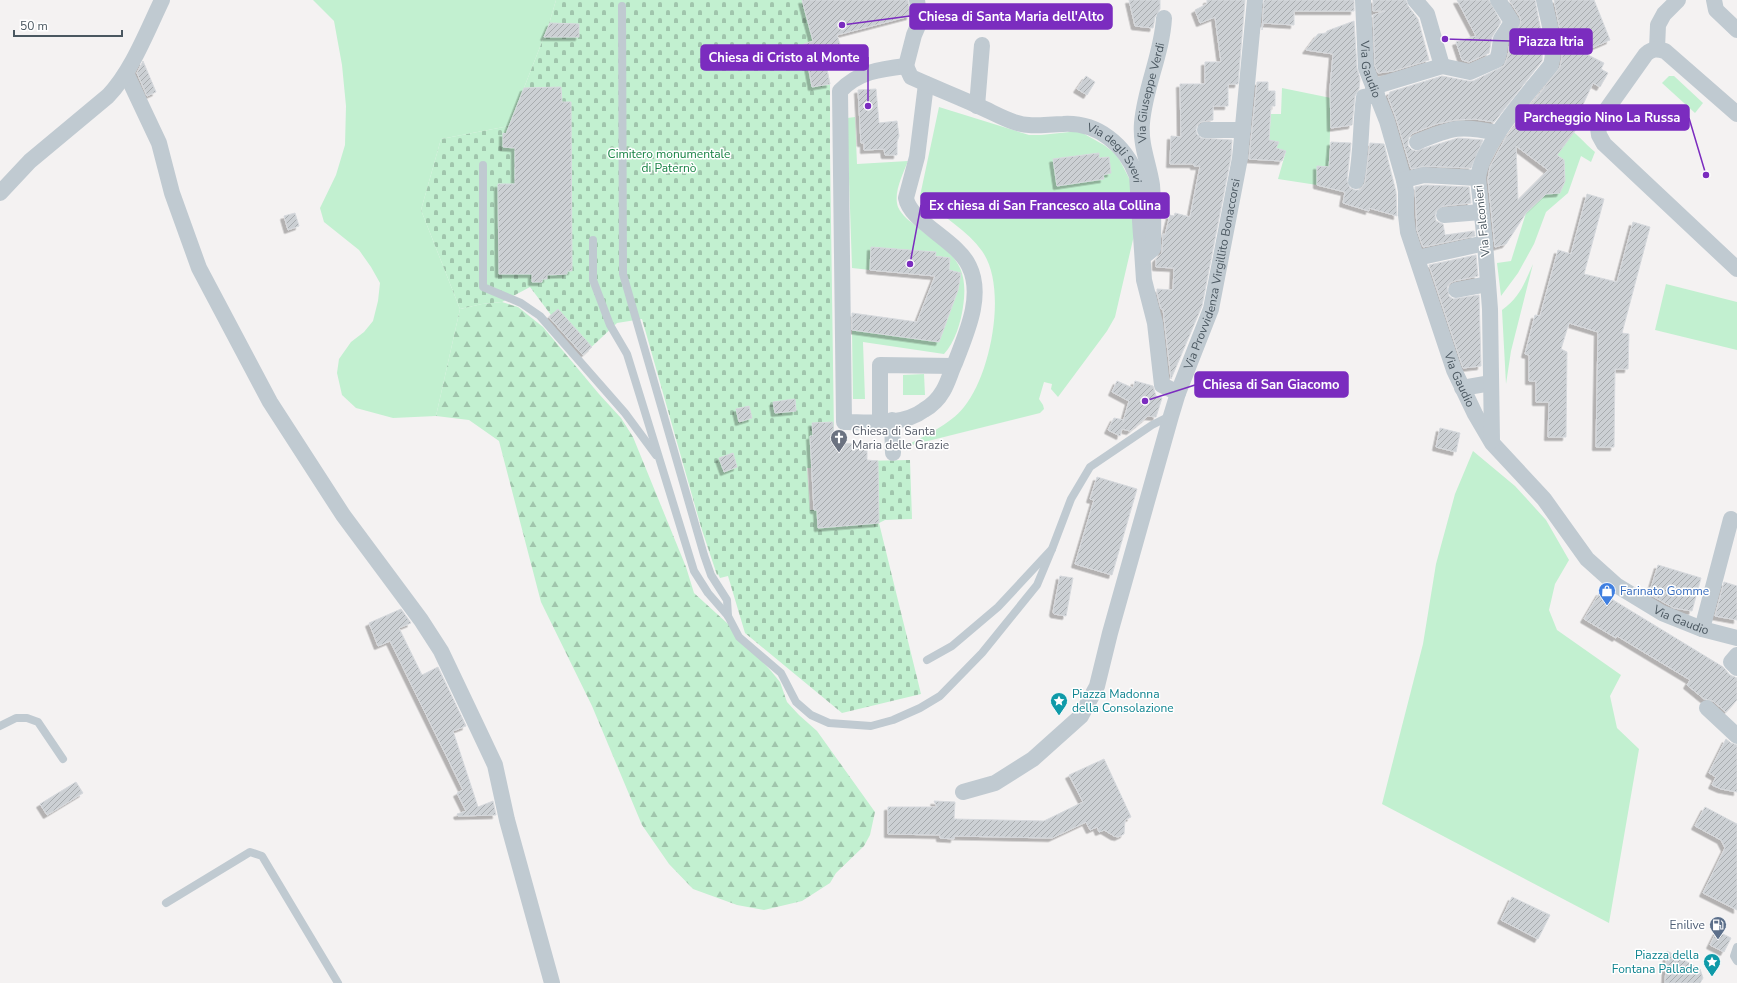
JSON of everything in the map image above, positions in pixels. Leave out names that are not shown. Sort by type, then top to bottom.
[{"type":"street","points":[[0,193],[30,161],[116,88],[126,73],[162,0]]},
{"type":"street","points":[[917,0],[920,21],[914,35],[906,66],[879,69],[860,75],[846,85],[840,91],[839,96],[844,422],[886,421],[905,418],[924,411],[944,390],[968,327],[974,302],[973,281],[969,266],[953,245],[916,215],[909,206],[906,198],[917,157],[926,84]]},
{"type":"street","name":"Via Provvidenza Virgillito Bonaccorsi","points":[[963,792],[995,783],[1033,759],[1081,716],[1097,686],[1110,633],[1171,416],[1178,393],[1211,309],[1240,158],[1256,0]]},
{"type":"street","name":"Via Gaudio","points":[[1363,0],[1366,68],[1371,93],[1387,121],[1404,180],[1408,232],[1454,370],[1475,414],[1492,443],[1544,499],[1587,559],[1616,585],[1662,613],[1702,629],[1737,638]]},
{"type":"street","points":[[1415,0],[1427,14],[1436,67]]},
{"type":"street","points":[[1356,181],[1360,159],[1360,122],[1371,93],[1436,67],[1470,72],[1497,60],[1501,38],[1512,22],[1498,0]]},
{"type":"street","name":"Via Falconieri","points":[[1492,443],[1488,284],[1478,178],[1479,168],[1498,133],[1551,64],[1553,47],[1544,0]]},
{"type":"street","points":[[1657,49],[1658,25],[1664,14],[1678,0]]},
{"type":"street","points":[[1714,0],[1716,10],[1737,30]]},
{"type":"street","name":"Via Giuseppe Verdi","points":[[1143,257],[1153,249],[1152,185],[1141,141],[1142,121],[1146,96],[1162,36],[1164,18]]},
{"type":"street","points":[[977,106],[982,45]]},
{"type":"street","points":[[1737,114],[1665,51],[1657,49],[1651,50],[1646,54],[1602,116],[1598,128],[1599,135],[1604,144],[1737,269]]},
{"type":"street","name":"Via degli Svevi","points":[[906,66],[911,77],[1015,123],[1040,126],[1062,124],[1083,125],[1095,130],[1118,145],[1125,152],[1132,163],[1137,176],[1144,280],[1155,323],[1162,385],[1178,393]]},
{"type":"street","points":[[126,73],[159,143],[172,193],[199,268],[270,402],[343,515],[421,620],[441,651],[495,765],[507,820],[552,983]]},
{"type":"street","points":[[1417,142],[1455,128],[1466,127],[1498,133]]},
{"type":"street","points":[[1205,130],[1243,130]]},
{"type":"street","points":[[1404,180],[1424,175],[1478,178]]},
{"type":"street","points":[[1444,214],[1481,212]]},
{"type":"street","points":[[1417,258],[1485,243]]},
{"type":"street","points":[[1456,290],[1488,284]]},
{"type":"street","points":[[893,453],[886,421],[880,364],[953,366]]},
{"type":"street","points":[[1462,388],[1491,383]]},
{"type":"street","points":[[1702,629],[1731,519]]},
{"type":"street","points":[[1737,655],[1731,662],[1737,668]]},
{"type":"street","points":[[1707,708],[1737,736]]},
{"type":"lane","points":[[622,6],[623,274],[704,555],[711,575],[727,600],[728,616]]},
{"type":"lane","points":[[482,165],[483,287],[520,303],[540,316],[625,413],[660,460]]},
{"type":"lane","points":[[593,240],[593,280],[610,325],[627,354],[694,571],[708,593],[728,616],[739,636],[781,673],[796,702],[811,715],[829,722],[872,726],[893,720],[920,708],[940,696],[982,652],[1037,585],[1071,499],[1090,467],[1152,425],[1171,416]]},
{"type":"lane","points":[[927,660],[952,646],[998,607],[1052,549]]},
{"type":"lane","points":[[0,726],[16,718],[27,718],[38,722],[63,759]]},
{"type":"lane","points":[[166,903],[250,852],[262,856],[338,983]]},
{"type":"lane","points":[[1737,947],[1734,956],[1737,961]]},
{"type":"green space","points":[[313,0],[556,0],[549,24],[509,126],[441,139],[421,210],[460,309],[436,416],[393,418],[356,408],[342,395],[337,373],[339,359],[351,342],[364,332],[373,321],[378,301],[380,283],[359,250],[324,222],[320,208],[336,175],[345,145],[346,106],[342,65],[334,21]]},
{"type":"green space","name":"Cimitero monumentale di Paternò","points":[[556,0],[802,0],[813,41],[804,44],[812,87],[830,84],[834,434],[810,436],[811,468],[807,468],[810,510],[863,507],[861,461],[910,460],[912,519],[885,520],[879,523],[921,694],[842,713],[745,633],[728,576],[720,578],[718,574],[717,575],[701,527],[642,319],[617,323],[583,355],[549,317],[551,315],[530,287],[502,302],[482,304],[460,309],[421,210],[441,139],[509,126],[549,24]]},
{"type":"green space","points":[[1669,76],[1674,76],[1703,103],[1695,113],[1662,83]]},
{"type":"green space","points":[[1282,88],[1331,98],[1329,167],[1317,166],[1317,185],[1278,179],[1286,151],[1276,148],[1278,142],[1269,140],[1271,114],[1281,114]]},
{"type":"green space","points":[[939,107],[1029,135],[1079,131],[1104,145],[1119,159],[1130,180],[1135,231],[1115,317],[1107,331],[1058,397],[1051,389],[1052,384],[1044,382],[1039,399],[1044,409],[1040,413],[904,447],[944,425],[964,407],[974,393],[982,374],[993,330],[995,308],[994,286],[990,267],[982,251],[970,237],[925,202],[920,196]]},
{"type":"green space","points":[[855,117],[857,164],[908,161],[898,190],[898,207],[906,218],[939,244],[955,259],[960,268],[963,278],[964,291],[961,319],[954,338],[944,354],[863,342],[865,399],[853,399],[852,330],[939,342],[958,290],[961,273],[949,270],[950,258],[935,256],[936,252],[871,248],[870,270],[852,268],[847,118]]},
{"type":"green space","points":[[1564,125],[1595,152],[1591,162],[1581,156],[1568,193],[1546,212],[1534,244],[1518,273],[1501,296],[1497,263],[1511,261],[1526,213],[1546,194],[1560,192],[1565,181],[1564,160],[1557,155]]},
{"type":"green space","points":[[1533,264],[1511,351],[1506,384],[1502,310],[1517,295]]},
{"type":"green space","points":[[1666,284],[1737,302],[1737,350],[1655,330]]},
{"type":"green space","points":[[502,302],[518,307],[543,327],[621,418],[633,437],[686,567],[694,593],[727,623],[771,671],[780,682],[787,702],[817,731],[875,812],[870,835],[864,846],[836,873],[830,883],[802,901],[764,910],[737,905],[693,889],[669,864],[642,825],[592,706],[541,602],[499,441],[469,420],[436,416],[460,309],[482,304]]},
{"type":"green space","points":[[924,374],[925,395],[903,395],[903,375]]},
{"type":"green space","points":[[1473,451],[1515,486],[1546,520],[1569,560],[1555,584],[1549,610],[1557,630],[1621,675],[1610,696],[1617,728],[1639,749],[1609,923],[1382,804],[1423,644],[1436,564],[1455,494]]},
{"type":"building","points":[[802,0],[908,0],[910,16],[837,35],[840,44],[823,49],[830,84],[812,87],[804,44],[813,41]]},
{"type":"building","points":[[1129,0],[1160,0],[1160,9],[1155,17],[1153,28],[1135,26]]},
{"type":"building","points":[[1207,0],[1245,0],[1238,84],[1228,84],[1228,106],[1213,106],[1213,120],[1201,122],[1197,125],[1197,134],[1201,138],[1232,140],[1231,157],[1202,306],[1171,379],[1163,309],[1161,309],[1157,289],[1173,290],[1174,268],[1156,267],[1156,259],[1162,253],[1163,234],[1165,235],[1170,215],[1174,216],[1175,213],[1190,217],[1200,166],[1194,166],[1194,164],[1170,164],[1171,136],[1181,137],[1180,84],[1205,84],[1205,62],[1221,62],[1215,17],[1200,23],[1195,10],[1207,4]]},
{"type":"building","points":[[1264,0],[1354,0],[1354,11],[1294,11],[1294,25],[1263,23],[1262,30]]},
{"type":"building","points":[[1373,0],[1406,0],[1408,6],[1418,19],[1429,60],[1393,71],[1378,73],[1375,66],[1373,15],[1385,11],[1373,11]]},
{"type":"building","points":[[1457,0],[1489,0],[1501,22],[1492,37],[1489,53],[1469,62],[1462,60],[1456,42],[1476,36]]},
{"type":"building","points":[[1509,0],[1535,0],[1543,42],[1542,61],[1494,122],[1475,119],[1455,120],[1436,124],[1413,133],[1409,137],[1408,146],[1412,150],[1416,151],[1458,138],[1483,140],[1471,168],[1425,166],[1411,169],[1396,118],[1388,97],[1390,92],[1442,76],[1473,81],[1504,66],[1508,56],[1510,42],[1521,22],[1520,17]]},
{"type":"building","points":[[1554,0],[1594,0],[1610,40],[1582,52],[1604,63],[1601,69],[1608,73],[1600,87],[1593,83],[1579,113],[1584,115],[1575,131],[1557,155],[1564,160],[1565,181],[1560,193],[1546,194],[1526,213],[1506,244],[1495,247],[1488,179],[1490,167],[1505,139],[1560,67],[1562,58],[1562,40]],"holes":[[[1516,146],[1548,170],[1518,200]]]},
{"type":"building","points":[[1354,21],[1357,68],[1360,79],[1359,89],[1355,96],[1352,125],[1331,128],[1330,89],[1333,54],[1306,50],[1318,34],[1326,33],[1327,31]]},
{"type":"building","points":[[550,23],[579,24],[579,37],[544,37]]},
{"type":"building","points":[[143,61],[156,92],[147,96],[137,73]]},
{"type":"building","points":[[1086,76],[1095,82],[1087,95],[1077,89]]},
{"type":"building","points":[[1257,82],[1268,82],[1268,91],[1275,91],[1275,106],[1271,106],[1269,140],[1279,142],[1276,148],[1286,151],[1282,161],[1249,159]]},
{"type":"building","points":[[561,87],[562,102],[571,102],[572,271],[567,271],[567,274],[547,275],[547,279],[542,279],[542,282],[532,282],[532,274],[499,274],[498,184],[515,184],[515,148],[503,147],[503,133],[506,134],[524,88]]},
{"type":"building","points":[[876,89],[879,123],[897,121],[899,136],[897,142],[897,155],[885,155],[884,149],[864,150],[864,143],[861,143],[858,90]]},
{"type":"building","points":[[1331,142],[1351,143],[1347,180],[1350,188],[1355,190],[1360,190],[1365,183],[1370,143],[1384,144],[1396,192],[1397,216],[1369,208],[1369,211],[1343,203],[1345,192],[1317,185],[1317,166],[1329,167]]},
{"type":"building","points":[[1099,153],[1099,158],[1109,157],[1111,173],[1103,175],[1104,179],[1057,186],[1053,159]]},
{"type":"building","points":[[1425,185],[1469,187],[1471,203],[1443,206],[1436,211],[1435,216],[1436,221],[1443,224],[1445,235],[1474,231],[1475,236],[1423,247],[1417,230],[1415,187]]},
{"type":"building","points":[[1587,194],[1604,199],[1584,274],[1617,282],[1633,222],[1650,227],[1622,333],[1629,334],[1628,369],[1615,369],[1614,447],[1596,447],[1598,332],[1569,323],[1561,349],[1567,352],[1566,437],[1548,437],[1549,402],[1536,402],[1536,381],[1529,381],[1529,355],[1525,354],[1535,315],[1540,316],[1558,250],[1571,254]]},
{"type":"building","points":[[295,213],[299,226],[288,230],[284,216]]},
{"type":"building","points":[[871,247],[936,252],[935,256],[950,258],[949,270],[961,273],[958,290],[939,342],[852,330],[852,313],[917,322],[935,276],[870,270]]},
{"type":"building","points":[[1476,255],[1478,276],[1454,281],[1447,287],[1449,296],[1453,299],[1479,295],[1481,366],[1463,368],[1429,265]]},
{"type":"building","points":[[558,309],[592,347],[583,355],[549,317]]},
{"type":"building","points":[[1117,381],[1133,388],[1135,381],[1153,386],[1156,396],[1162,398],[1156,417],[1148,416],[1130,431],[1122,429],[1120,436],[1108,430],[1114,418],[1124,420],[1129,401],[1112,392]]},
{"type":"building","points":[[795,399],[796,411],[775,413],[773,402]]},
{"type":"building","points":[[749,406],[752,418],[739,422],[736,409]]},
{"type":"building","points":[[833,422],[834,444],[867,443],[867,460],[878,461],[879,523],[818,528],[817,510],[814,510],[810,436],[813,436],[812,423]]},
{"type":"building","points":[[1440,428],[1460,433],[1456,452],[1436,447]]},
{"type":"building","points":[[733,453],[737,467],[724,472],[719,458]]},
{"type":"building","points":[[1097,477],[1137,489],[1112,575],[1075,564],[1094,500],[1090,499]]},
{"type":"building","points":[[1658,565],[1701,578],[1692,611],[1674,608],[1649,594]]},
{"type":"building","points":[[1060,576],[1073,578],[1066,616],[1054,614],[1053,612]]},
{"type":"building","points":[[1724,582],[1737,586],[1737,620],[1715,616]]},
{"type":"building","points":[[1600,592],[1723,667],[1730,675],[1737,678],[1737,700],[1726,712],[1713,701],[1704,699],[1687,685],[1690,680],[1617,636],[1616,638],[1584,619]]},
{"type":"building","points":[[401,609],[411,623],[399,628],[422,675],[438,667],[466,726],[453,731],[478,807],[493,801],[496,815],[458,816],[457,814],[466,811],[457,793],[463,790],[390,641],[378,646],[369,623]]},
{"type":"building","points":[[1726,739],[1737,745],[1737,792],[1721,789],[1712,785],[1716,777],[1709,773]]},
{"type":"building","points":[[1104,759],[1131,817],[1125,820],[1124,834],[1118,837],[1104,830],[1099,832],[1097,827],[1090,830],[1086,822],[1052,838],[954,836],[954,839],[940,838],[940,835],[888,834],[888,807],[937,807],[934,801],[955,802],[954,819],[1044,821],[1083,802],[1069,775]]},
{"type":"building","points":[[76,782],[83,793],[47,815],[40,804]]},
{"type":"building","points":[[1705,807],[1737,824],[1737,910],[1703,893],[1725,848],[1721,840],[1695,826]]},
{"type":"building","points":[[1512,897],[1550,915],[1538,939],[1501,920]]},
{"type":"building","points":[[1717,931],[1731,938],[1724,952],[1710,945]]},
{"type":"building","points":[[1667,951],[1700,969],[1703,978],[1700,983],[1665,983]]},
{"type":"place","name":"Chiesa di Santa Maria dell'Alto","points":[[842,25]]},
{"type":"place","name":"Piazza Itria","points":[[1445,39]]},
{"type":"place","name":"Chiesa di Cristo al Monte","points":[[868,106]]},
{"type":"place","name":"Parcheggio Nino La Russa","points":[[1706,175]]},
{"type":"place","name":"Ex chiesa di San Francesco alla Collina","points":[[910,264]]},
{"type":"place","name":"Chiesa di San Giacomo","points":[[1145,401]]},
{"type":"place","name":"Chiesa di Santa Maria delle Grazie","points":[[839,453]]},
{"type":"place","name":"Farinato Gomme","points":[[1607,606]]},
{"type":"place","name":"Piazza Madonna della Consolazione","points":[[1059,716]]},
{"type":"place","name":"Enilive","points":[[1718,940]]},
{"type":"place","name":"Piazza della Fontana Pallade","points":[[1712,977]]}]
